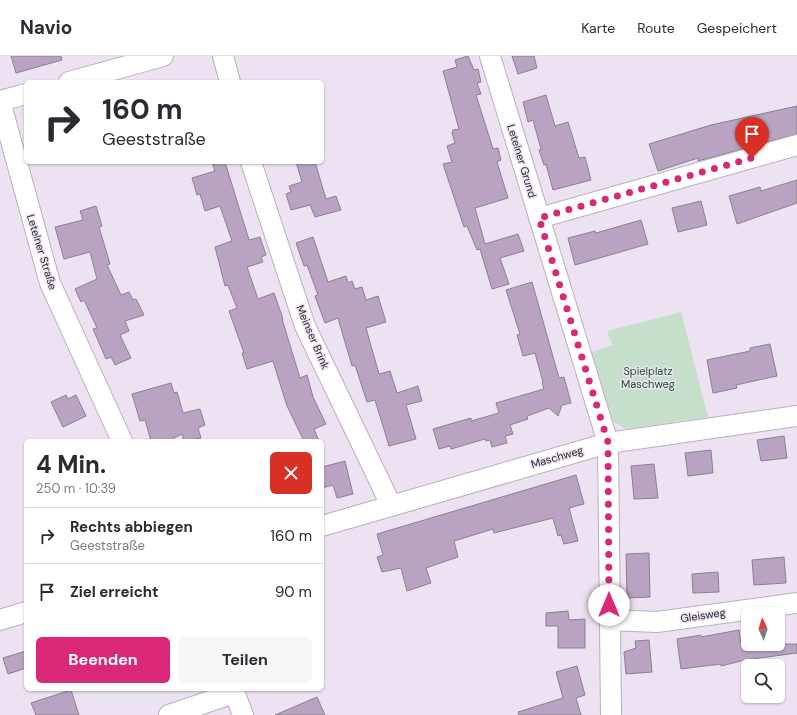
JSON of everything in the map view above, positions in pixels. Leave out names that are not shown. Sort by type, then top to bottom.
[{"type":"street","points":[[76,80],[163,56]]},
{"type":"street","points":[[223,56],[229,80]]},
{"type":"street","name":"Letelner Grund","points":[[490,56],[608,442],[611,715]]},
{"type":"street","points":[[0,101],[24,95]]},
{"type":"street","name":"Letelner Straße","points":[[0,101],[50,284],[121,439]]},
{"type":"street","points":[[539,218],[797,145]]},
{"type":"street","name":"Meinser Brink","points":[[252,164],[305,326],[391,505]]},
{"type":"street","name":"Maschweg","points":[[324,525],[608,442],[797,416]]},
{"type":"street","name":"Gleisweg","points":[[609,620],[657,622],[797,603]]},
{"type":"street","points":[[0,620],[24,613]]},
{"type":"street","points":[[169,715],[234,691],[243,715]]},
{"type":"green space","name":"Spielplatz Maschweg","points":[[681,312],[708,417],[626,429],[612,421],[588,354],[612,345],[607,331]]},
{"type":"building","points":[[11,56],[61,56],[62,60],[16,73]]},
{"type":"building","points":[[468,56],[474,70],[478,69],[481,82],[477,83],[481,94],[476,95],[493,149],[498,148],[501,160],[497,162],[508,198],[475,208],[485,244],[518,234],[524,251],[500,258],[509,284],[492,289],[480,249],[477,250],[467,226],[464,227],[443,164],[452,162],[447,146],[455,143],[452,133],[453,130],[459,129],[443,71],[457,67],[455,60]]},
{"type":"building","points":[[512,56],[534,56],[537,68],[518,74]]},
{"type":"building","points":[[546,95],[555,126],[568,122],[579,158],[585,157],[591,180],[553,190],[546,164],[544,165],[539,150],[541,149],[533,120],[528,122],[523,102]]},
{"type":"building","points":[[797,106],[797,134],[698,161],[698,158],[658,171],[649,144],[711,125]]},
{"type":"building","points":[[213,164],[226,164],[249,240],[260,237],[266,255],[261,257],[263,262],[247,267],[258,299],[274,293],[300,378],[307,375],[313,397],[326,424],[314,429],[318,439],[303,439],[287,406],[273,361],[247,369],[242,353],[244,353],[229,311],[237,308],[228,285],[225,286],[215,247],[232,241],[220,206],[205,211],[200,194],[197,195],[192,178],[215,171]]},
{"type":"building","points":[[297,164],[316,164],[326,199],[336,196],[341,210],[315,217],[310,205],[291,210],[286,194],[291,192],[289,186],[302,182]]},
{"type":"building","points":[[797,180],[797,203],[737,224],[729,196],[760,187],[761,191]]},
{"type":"building","points":[[701,201],[707,225],[678,232],[672,208]]},
{"type":"building","points":[[96,206],[102,226],[99,227],[110,264],[107,265],[121,295],[129,292],[133,300],[136,299],[144,315],[125,321],[129,331],[120,335],[131,358],[115,365],[111,357],[106,359],[93,329],[97,328],[84,300],[81,302],[75,289],[97,279],[90,252],[64,259],[55,227],[83,220],[80,211]]},
{"type":"building","points":[[641,220],[648,244],[575,265],[568,238],[595,231],[596,233]]},
{"type":"building","points":[[313,237],[328,282],[346,276],[348,283],[352,281],[355,289],[362,287],[366,300],[378,296],[386,322],[366,328],[379,374],[390,371],[397,393],[418,386],[422,401],[406,405],[416,439],[389,446],[375,400],[367,402],[355,365],[352,366],[338,318],[325,323],[315,296],[318,295],[307,265],[304,266],[296,243]]},
{"type":"building","points":[[532,282],[559,378],[564,377],[571,403],[562,405],[558,416],[549,408],[527,416],[528,419],[510,425],[513,434],[505,436],[507,443],[492,447],[490,440],[486,441],[485,439],[451,449],[450,446],[439,449],[433,429],[471,418],[471,421],[499,413],[496,403],[544,389],[535,353],[523,356],[517,335],[520,334],[506,290]]},
{"type":"building","points":[[770,344],[777,376],[736,385],[737,388],[713,393],[707,360],[750,351],[750,348]]},
{"type":"building","points":[[171,383],[174,393],[177,392],[183,413],[200,409],[205,425],[198,428],[201,438],[183,439],[182,434],[172,439],[150,439],[145,420],[140,421],[132,394]]},
{"type":"building","points":[[66,395],[68,399],[76,395],[86,416],[63,427],[51,402]]},
{"type":"building","points":[[784,436],[787,458],[761,461],[757,440]]},
{"type":"building","points":[[711,450],[713,473],[688,476],[685,453]]},
{"type":"building","points":[[345,461],[353,494],[337,498],[333,485],[324,487],[324,466]]},
{"type":"building","points":[[654,464],[658,498],[634,499],[631,466]]},
{"type":"building","points":[[576,475],[584,504],[569,508],[578,541],[564,544],[561,535],[558,536],[553,518],[494,533],[493,529],[454,541],[458,557],[426,568],[431,583],[407,591],[401,568],[382,572],[377,557],[383,555],[377,534]]},
{"type":"building","points":[[649,553],[650,597],[627,598],[626,554]]},
{"type":"building","points":[[784,557],[786,583],[754,585],[752,560]]},
{"type":"building","points":[[718,572],[719,592],[693,593],[692,574]]},
{"type":"building","points":[[568,611],[569,620],[585,619],[585,648],[558,648],[558,626],[546,626],[546,613]]},
{"type":"building","points":[[739,630],[741,651],[785,651],[785,644],[797,644],[797,653],[752,659],[741,659],[741,661],[721,666],[721,664],[681,669],[677,639],[701,635],[701,637]]},
{"type":"building","points":[[649,640],[652,672],[626,674],[624,652],[636,648],[635,641]]},
{"type":"building","points":[[24,652],[24,669],[8,674],[3,658]]},
{"type":"building","points":[[577,666],[585,695],[576,698],[581,715],[519,715],[518,712],[563,698],[556,672]]},
{"type":"building","points":[[71,691],[79,715],[36,715],[31,703]]},
{"type":"building","points":[[317,697],[325,715],[275,715]]},
{"type":"route","points":[[609,605],[608,442],[539,218],[752,158]]}]
